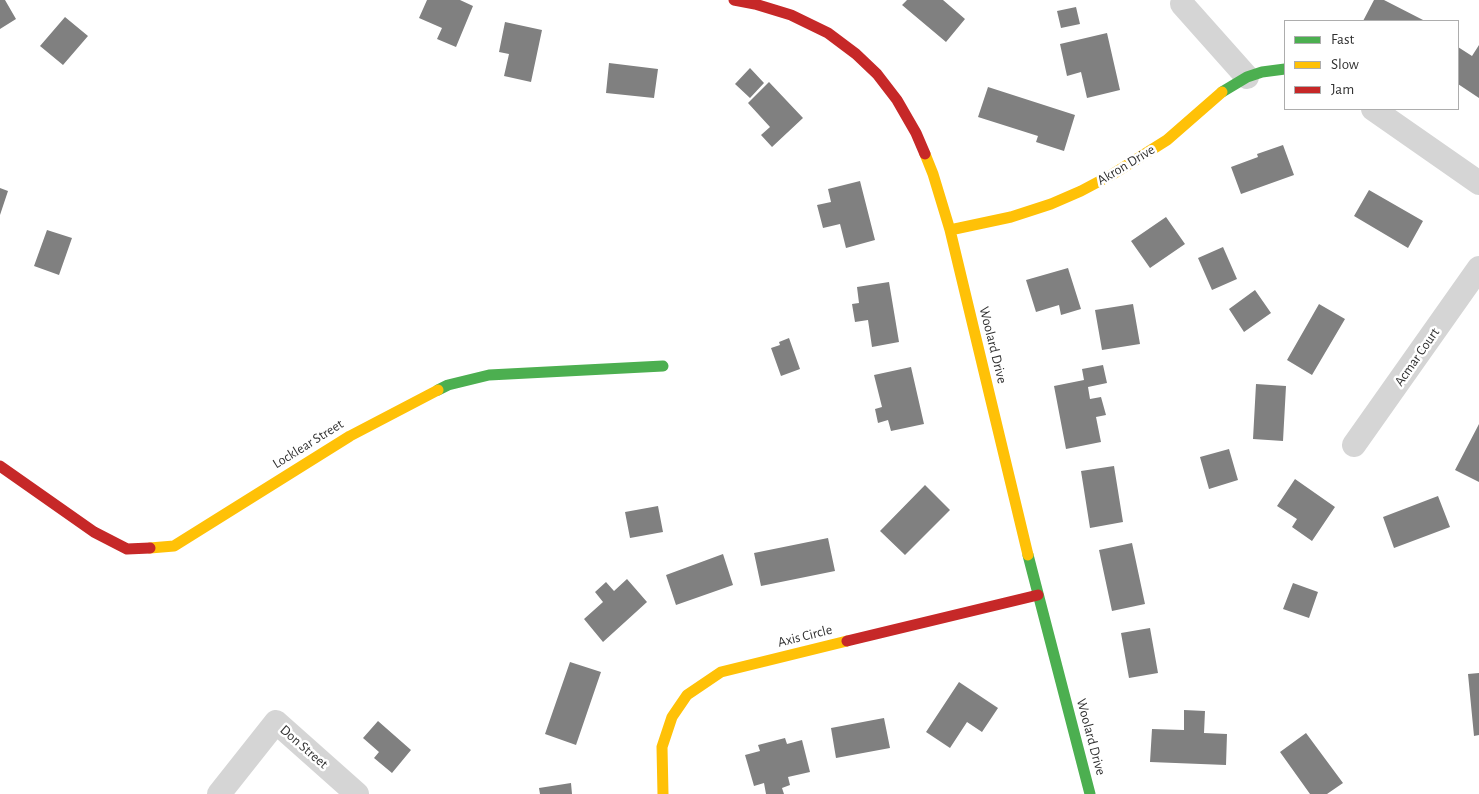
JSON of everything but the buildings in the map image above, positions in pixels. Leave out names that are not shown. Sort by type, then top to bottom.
[{"type":"street","name":"Woolard Drive","points":[[734,0],[755,4],[790,15],[828,33],[856,54],[877,74],[897,100],[916,134],[933,174],[950,230],[1038,595],[1090,794]]},
{"type":"street","points":[[1182,4],[1247,77]]},
{"type":"street","name":"Akron Drive","points":[[950,230],[1011,218],[1051,204],[1105,179],[1167,140],[1226,88],[1247,77],[1262,72],[1284,69]]},
{"type":"street","points":[[1374,110],[1479,183]]},
{"type":"street","name":"Acmar Court","points":[[1354,445],[1479,268]]},
{"type":"street","name":"Locklear Street","points":[[0,466],[94,532],[127,549],[174,546],[350,436],[448,385],[489,375],[663,366]]},
{"type":"street","name":"Axis Circle","points":[[662,794],[662,747],[672,717],[687,695],[721,672],[1038,595]]},
{"type":"street","name":"Don Street","points":[[219,794],[276,722],[357,794]]},
{"type":"traffic: fast","points":[[1222,92],[1247,77],[1262,72],[1284,69]]},
{"type":"traffic: fast","points":[[438,390],[448,385],[489,375],[663,366]]},
{"type":"traffic: fast","points":[[1028,555],[1090,794]]},
{"type":"traffic: slow","points":[[950,230],[1011,217],[1051,204],[1081,191],[1113,174],[1167,140],[1222,92]]},
{"type":"traffic: slow","points":[[925,154],[950,230],[1028,555]]},
{"type":"traffic: slow","points":[[150,548],[174,546],[350,436],[438,390]]},
{"type":"traffic: slow","points":[[663,794],[662,747],[672,717],[687,695],[721,672],[847,641]]},
{"type":"traffic: jam","points":[[734,0],[791,15],[828,33],[856,54],[877,74],[897,100],[916,133],[925,154]]},
{"type":"traffic: jam","points":[[0,466],[94,532],[127,549],[150,548]]},
{"type":"traffic: jam","points":[[847,641],[1038,595]]}]
